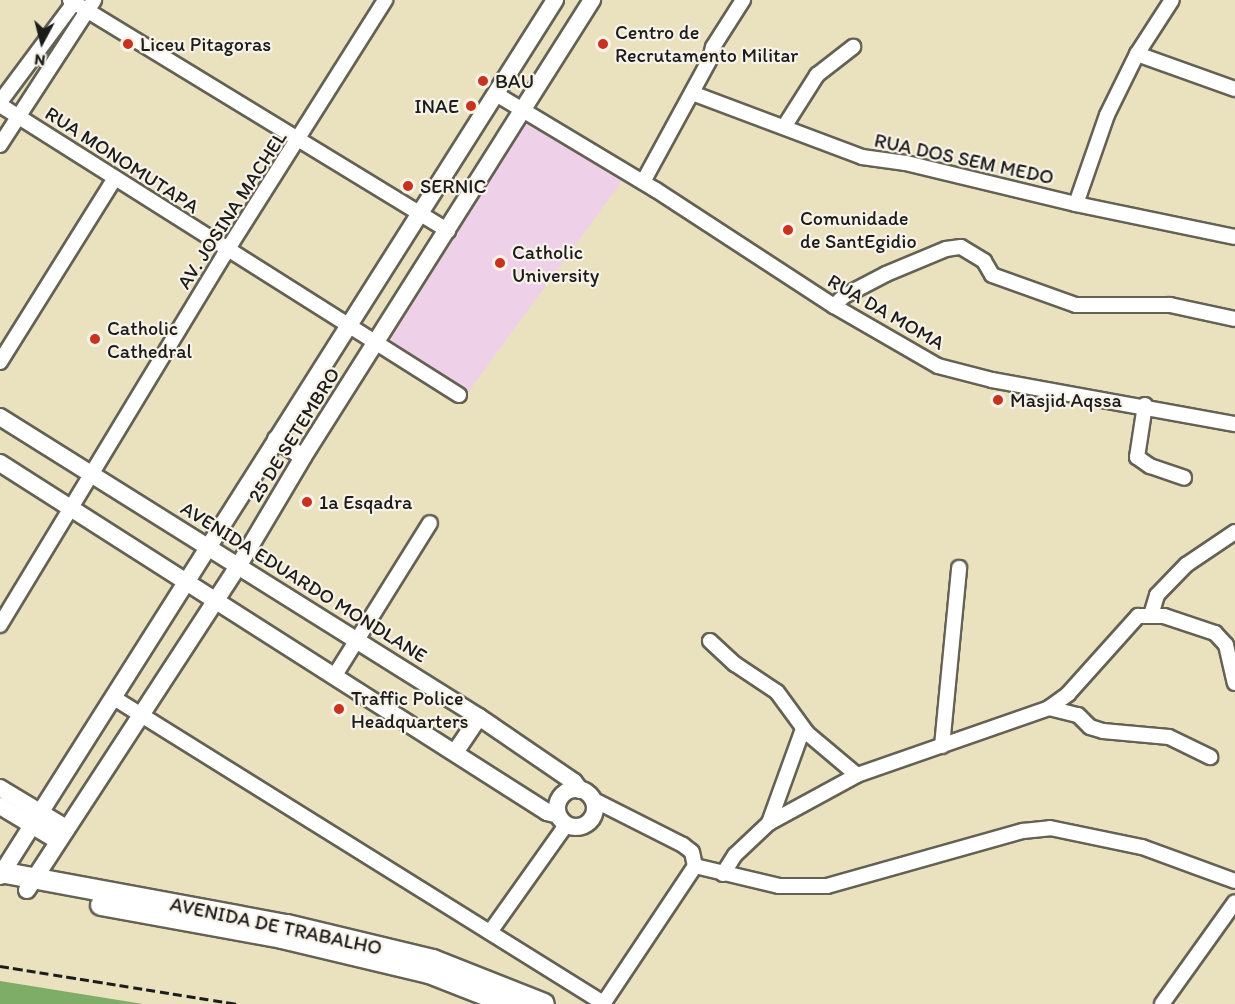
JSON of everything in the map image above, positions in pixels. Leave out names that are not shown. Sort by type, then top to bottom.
[{"type":"highway","name":"AVENIDA DE TRABALHO","points":[[0,877],[284,932],[431,966],[544,1004]]},
{"type":"highway","name":"AVENIDA DE TRABALHO","points":[[431,966],[508,1004]]},
{"type":"main road","name":"25 DE SETEMBRO","points":[[0,877],[114,698],[206,545],[555,0]]},
{"type":"main road","name":"25 DE SETEMBRO","points":[[31,884],[139,714],[239,565],[303,457],[592,0]]},
{"type":"main road","name":"AVENIDA EDUARDO MONDLANE","points":[[0,417],[357,639],[478,717],[574,782],[586,794]]},
{"type":"main road","points":[[276,439],[303,457]]},
{"type":"main road","points":[[0,463],[456,751],[547,812],[562,820],[579,827],[590,821],[595,810],[586,794],[572,789],[561,795],[562,820]]},
{"type":"main road","points":[[456,751],[478,717]]},
{"type":"main road","points":[[0,788],[36,819]]},
{"type":"main road","points":[[0,806],[36,819],[62,834]]},
{"type":"street","name":"AV. JOSINA MACHEL","points":[[0,625],[227,250],[300,141],[385,0]]},
{"type":"street","points":[[643,182],[710,59],[720,52],[743,0]]},
{"type":"street","points":[[733,24],[753,0]]},
{"type":"street","points":[[1076,204],[1107,115],[1137,54],[1172,0]]},
{"type":"street","points":[[0,104],[74,1],[90,6],[300,141],[448,231]]},
{"type":"street","points":[[0,145],[20,118],[90,6]]},
{"type":"street","points":[[784,127],[817,75],[853,47]]},
{"type":"street","points":[[1137,54],[1235,89]]},
{"type":"street","name":"RUA DOS SEM MEDO","points":[[692,93],[862,157],[906,163],[1076,204],[1235,237]]},
{"type":"street","name":"RUA DA MOMA","points":[[496,94],[643,182],[834,306],[938,366],[992,380],[1144,405],[1235,424]]},
{"type":"street","name":"RUA MONOMUTAPA","points":[[0,104],[459,395]]},
{"type":"street","points":[[0,362],[115,178]]},
{"type":"street","points":[[834,306],[844,296],[886,274],[946,249],[961,247],[984,261],[992,275],[1076,306],[1170,305],[1235,319]]},
{"type":"street","points":[[1144,405],[1137,457],[1150,466],[1184,478]]},
{"type":"street","points":[[335,675],[430,523]]},
{"type":"street","points":[[1151,615],[1157,595],[1186,565],[1235,532]]},
{"type":"street","points":[[942,746],[959,568]]},
{"type":"street","points":[[723,874],[735,855],[769,822],[857,774],[1049,708],[1093,669],[1129,623],[1138,616],[1164,616],[1215,633],[1226,645],[1235,683]]},
{"type":"street","points":[[710,641],[735,664],[777,692],[803,729],[857,774]]},
{"type":"street","points":[[114,698],[603,1003],[695,866],[692,852],[683,845],[586,794]]},
{"type":"street","points":[[1049,708],[1078,715],[1090,727],[1103,731],[1169,737],[1210,757]]},
{"type":"street","points":[[769,822],[803,729]]},
{"type":"street","points":[[490,932],[562,820]]},
{"type":"street","points":[[695,866],[779,886],[827,885],[1023,831],[1050,828],[1142,847],[1235,881]]},
{"type":"street","points":[[1162,1004],[1235,902]]},
{"type":"shaded area","name":"Catholic University","points":[[527,122],[622,181],[466,395],[387,345]]},
{"type":"green space","points":[[0,981],[143,1004],[0,1004]]},
{"type":"railway","points":[[0,966],[236,1004]]},
{"type":"place","name":"Liceu Pitagoras","points":[[128,44]]},
{"type":"place","name":"Centro de Recrutamento Militar","points":[[603,44]]},
{"type":"place","name":"BAU","points":[[483,81]]},
{"type":"place","name":"INAE","points":[[471,106]]},
{"type":"place","name":"SERNIC","points":[[408,186]]},
{"type":"place","name":"Comunidade de SantEgidio","points":[[788,230]]},
{"type":"place","name":"Catholic University","points":[[500,263]]},
{"type":"place","name":"Catholic Cathedral","points":[[95,339]]},
{"type":"place","name":"Masjid Aqssa","points":[[998,400]]},
{"type":"place","name":"1a Esqadra","points":[[307,502]]},
{"type":"place","name":"Traffic Police Headquarters","points":[[339,709]]}]
